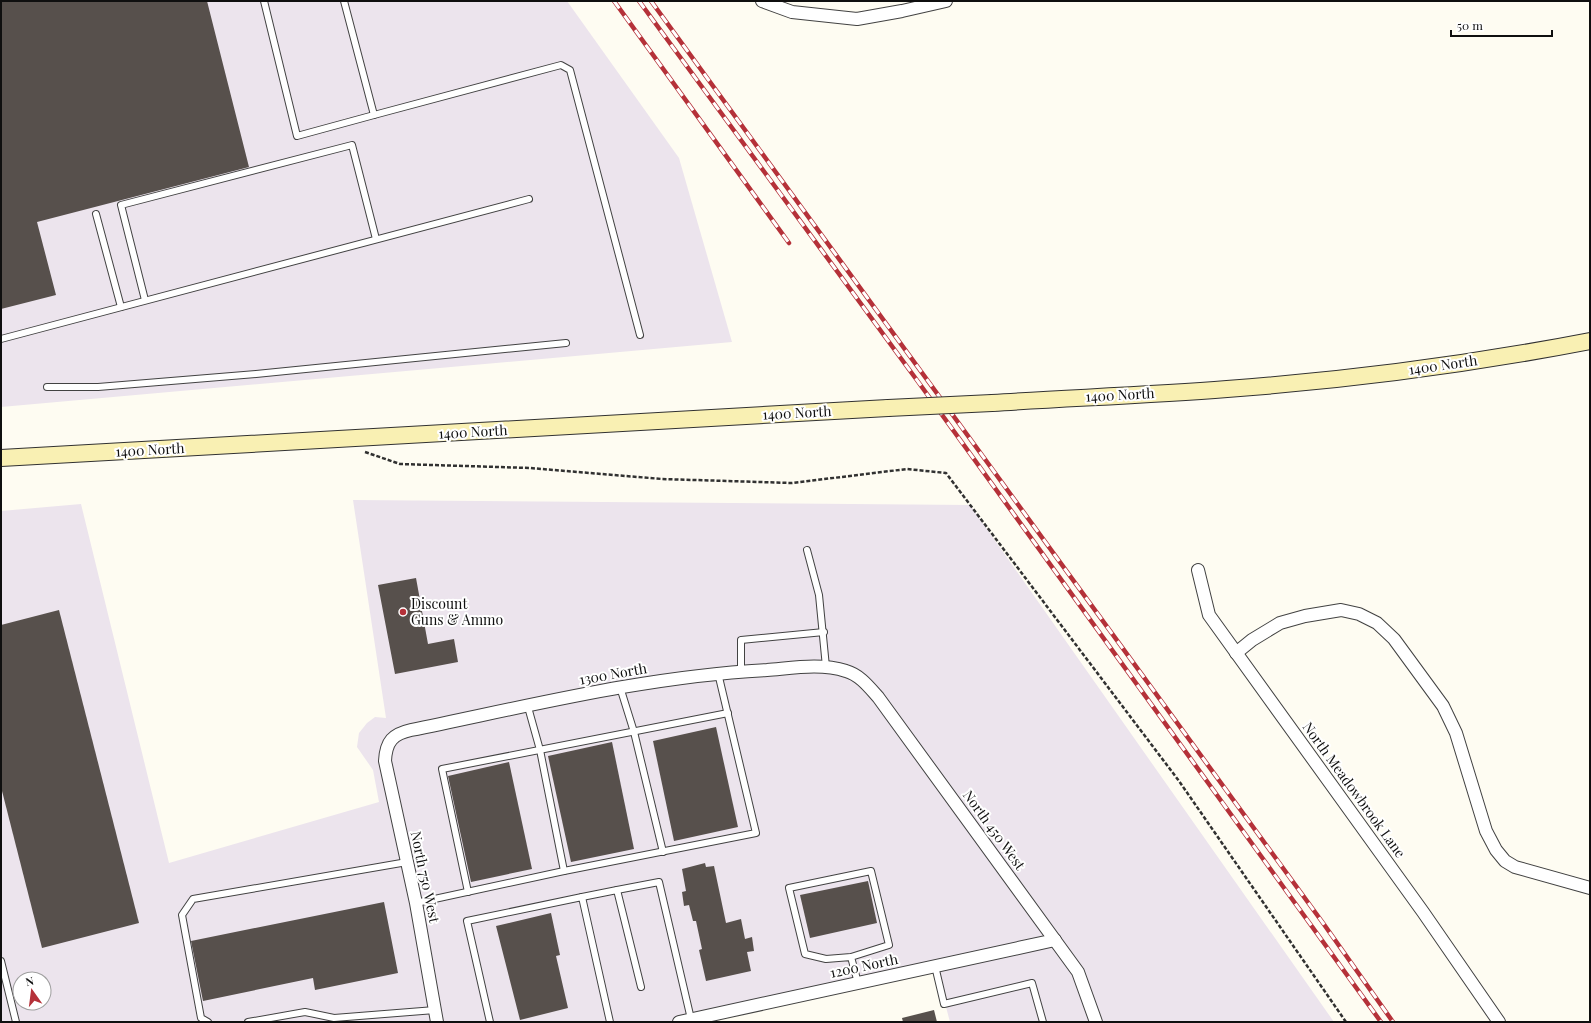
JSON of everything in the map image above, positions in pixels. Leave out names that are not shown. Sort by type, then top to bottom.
[{"type":"main road","name":"1400 North","points":[[1,458],[1227,389],[1335,379],[1419,369],[1522,354],[1590,341]]},
{"type":"street","points":[[762,1],[792,12],[857,18],[929,3],[946,1]]},
{"type":"street","name":"North Meadowbrook Lane","points":[[1198,570],[1209,615],[1423,912],[1499,1022]]},
{"type":"street","points":[[1236,653],[1252,640],[1280,623],[1305,616],[1341,610],[1359,614],[1377,623],[1394,639],[1443,706],[1456,733],[1486,831],[1496,850],[1505,861],[1515,867],[1590,888]]},
{"type":"street","name":"1300 North","points":[[390,740],[400,732],[620,687],[741,671],[826,668],[846,671]]},
{"type":"street","name":"North 450 West","points":[[846,671],[858,677],[878,697],[1078,972],[1096,1022]]},
{"type":"street","name":"North 750 West","points":[[390,740],[385,750],[385,761],[416,903],[436,1016]]},
{"type":"street","name":"1200 North","points":[[679,1022],[1055,940]]},
{"type":"lane","points":[[264,1],[297,136],[561,65],[570,70],[640,335]]},
{"type":"lane","points":[[344,1],[374,115]]},
{"type":"lane","points":[[145,300],[121,205],[352,145],[376,239]]},
{"type":"lane","points":[[1,339],[529,199]]},
{"type":"lane","points":[[96,214],[121,308]]},
{"type":"lane","points":[[47,387],[103,387],[256,374],[566,343]]},
{"type":"lane","points":[[806,550],[819,595],[824,632],[826,668]]},
{"type":"lane","points":[[741,671],[741,640],[824,632]]},
{"type":"lane","points":[[416,903],[564,871],[756,833],[718,673]]},
{"type":"lane","points":[[620,687],[634,732],[664,852]]},
{"type":"lane","points":[[528,706],[540,750],[564,871]]},
{"type":"lane","points":[[468,892],[442,770],[728,713]]},
{"type":"lane","points":[[208,1022],[201,1018],[182,915],[193,899],[407,862]]},
{"type":"lane","points":[[871,871],[889,945],[851,957],[826,959],[805,954],[789,888],[871,871]]},
{"type":"lane","points":[[490,1022],[467,921],[582,896],[660,882],[691,1019]]},
{"type":"lane","points":[[617,890],[641,987]]},
{"type":"lane","points":[[582,896],[610,1022]]},
{"type":"lane","points":[[851,957],[858,983]]},
{"type":"lane","points":[[1,961],[16,1022]]},
{"type":"lane","points":[[935,966],[944,1004],[1032,983],[1043,1022]]},
{"type":"lane","points":[[248,1022],[305,1012],[334,1018],[436,1016]]},
{"type":"path","points":[[364,452],[400,464],[530,468],[662,479],[792,483],[907,469],[946,473],[1179,781],[1346,1022]]},
{"type":"shaded area","points":[[1,1],[567,1],[679,158],[732,342],[1,407]]},
{"type":"shaded area","points":[[353,500],[970,505],[1334,1022],[950,1022],[935,966],[679,1022],[1,1022],[1,511],[81,504],[169,863],[379,802],[373,770],[357,747],[359,733],[367,723],[375,717],[386,718]]},
{"type":"building","points":[[1,1],[207,1],[249,167],[37,222],[56,295],[1,309]]},
{"type":"building","name":"Discount Guns & Ammo","points":[[416,578],[428,644],[454,639],[458,662],[395,674],[378,585]]},
{"type":"building","points":[[59,610],[139,923],[42,948],[1,787],[1,625]]},
{"type":"building","points":[[716,727],[738,827],[674,841],[653,741]]},
{"type":"building","points":[[612,742],[634,849],[571,862],[548,756]]},
{"type":"building","points":[[509,762],[532,869],[471,882],[448,776]]},
{"type":"building","points":[[705,863],[706,867],[714,866],[726,923],[741,919],[745,939],[752,937],[754,951],[747,952],[751,971],[706,981],[699,950],[702,949],[696,921],[693,921],[689,905],[684,906],[682,892],[686,891],[682,869]]},
{"type":"building","points":[[868,881],[877,923],[810,938],[800,895]]},
{"type":"building","points":[[384,902],[398,973],[315,990],[313,978],[203,1001],[191,941]]},
{"type":"building","points":[[551,913],[560,955],[556,956],[568,1008],[520,1020],[496,926]]},
{"type":"building","points":[[934,1010],[937,1022],[903,1022],[902,1018]]},
{"type":"railway","points":[[614,1],[789,243]]},
{"type":"railway","points":[[639,1],[919,383],[1381,1022]]},
{"type":"railway","points":[[651,1],[1323,923],[1393,1022]]},
{"type":"place","name":"Discount Guns & Ammo","points":[[403,612]]}]
